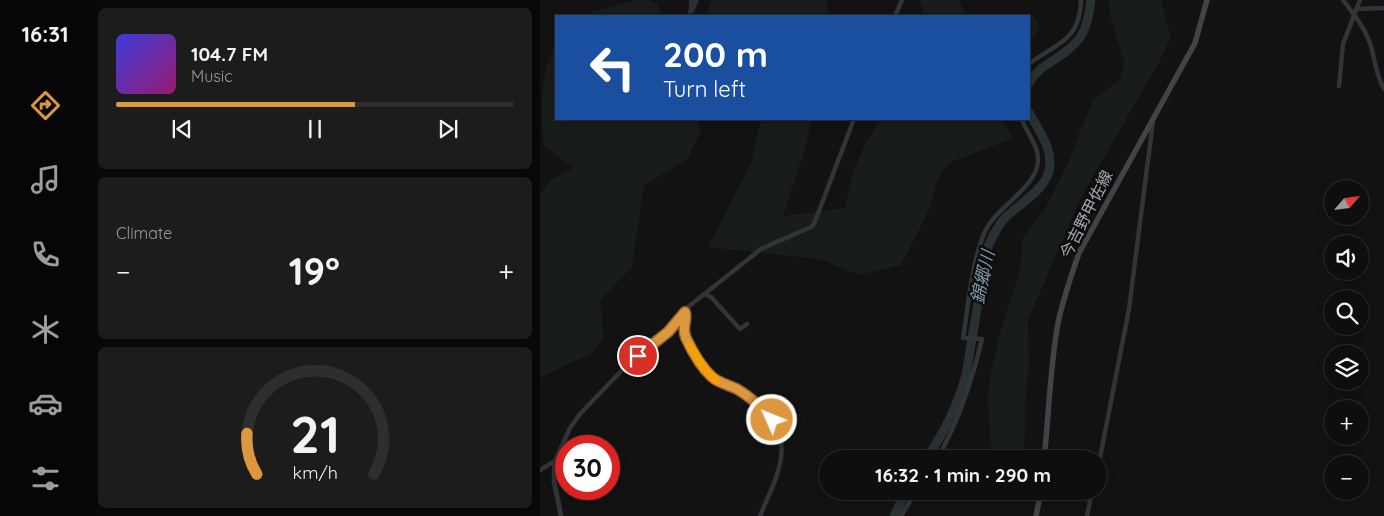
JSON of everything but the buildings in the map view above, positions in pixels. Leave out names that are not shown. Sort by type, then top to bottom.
[{"type":"main road","name":"今吉野甲佐線","points":[[1045,450],[1055,340],[1070,277],[1079,253],[1195,43],[1207,0]]},
{"type":"main road","points":[[1036,516],[1039,500]]},
{"type":"street","points":[[895,15],[902,0]]},
{"type":"street","points":[[1030,63],[1065,42],[1071,35],[1078,21],[1081,0]]},
{"type":"street","points":[[1343,0],[1355,11],[1370,43],[1376,68],[1384,89]]},
{"type":"street","points":[[1339,86],[1342,44],[1360,0]]},
{"type":"street","points":[[1355,11],[1384,8]]},
{"type":"street","points":[[567,435],[580,414],[627,365],[668,332],[685,312],[705,294],[761,249],[814,224],[854,120]]},
{"type":"street","points":[[942,450],[966,395],[982,339],[963,338],[976,260],[984,234],[988,224],[999,211],[1028,183],[1035,173],[1038,163],[1036,148],[1022,120]]},
{"type":"street","points":[[1102,450],[1130,309],[1153,120]]},
{"type":"street","points":[[705,294],[711,297],[740,328],[747,324]]},
{"type":"street","points":[[685,312],[684,332],[697,359],[717,381],[736,388],[765,410],[782,442],[782,457],[779,469],[760,516]]},
{"type":"street","points":[[540,470],[555,461]]},
{"type":"street","points":[[555,461],[555,486]]},
{"type":"street","points":[[558,500],[561,516]]},
{"type":"street","points":[[901,516],[911,500]]},
{"type":"street","points":[[1087,516],[1090,500]]},
{"type":"shaded area","points":[[636,0],[649,0],[657,3],[663,15],[587,15],[594,11]]},
{"type":"shaded area","points":[[689,0],[699,0],[694,12],[688,15]]},
{"type":"shaded area","points":[[712,0],[826,0],[830,15],[705,15]]},
{"type":"shaded area","points":[[920,0],[959,0],[968,15],[924,15]]},
{"type":"shaded area","points":[[1108,0],[1161,0],[1171,37],[1158,64],[1081,197],[1028,320],[1029,367],[1026,386],[1024,450],[992,450],[988,397],[991,372],[1000,333],[1020,271],[1023,237],[1045,209],[1069,161],[1093,99],[1121,78],[1124,60],[1113,26]]},
{"type":"shaded area","points":[[1034,16],[1040,29],[1030,43],[1030,17]]},
{"type":"shaded area","points":[[555,46],[555,120],[699,120],[700,133],[687,160],[644,185],[632,267],[600,300],[604,338],[592,353],[540,378],[540,194],[551,180],[574,168],[544,146],[542,93],[551,54]]},
{"type":"shaded area","points":[[761,120],[812,120],[803,156],[783,216],[845,208],[853,172],[865,144],[879,120],[1002,120],[1013,138],[946,166],[939,177],[923,223],[901,265],[858,275],[820,259],[708,247],[751,163]]},
{"type":"waterway","name":"錦郷川","points":[[1030,82],[1040,70],[1077,42],[1085,28],[1091,0]]},
{"type":"waterway","name":"錦郷川","points":[[932,450],[950,418],[966,375],[987,249],[1001,222],[1039,188],[1049,171],[1050,159],[1047,146],[1030,114]]},
{"type":"waterway","name":"錦郷川","points":[[894,516],[902,500]]},
{"type":"slow traffic","points":[[690,346],[697,359],[716,380]]},
{"type":"route","points":[[638,356],[668,332],[685,312],[684,332],[697,359],[717,381],[736,388],[765,410],[772,420]]}]
